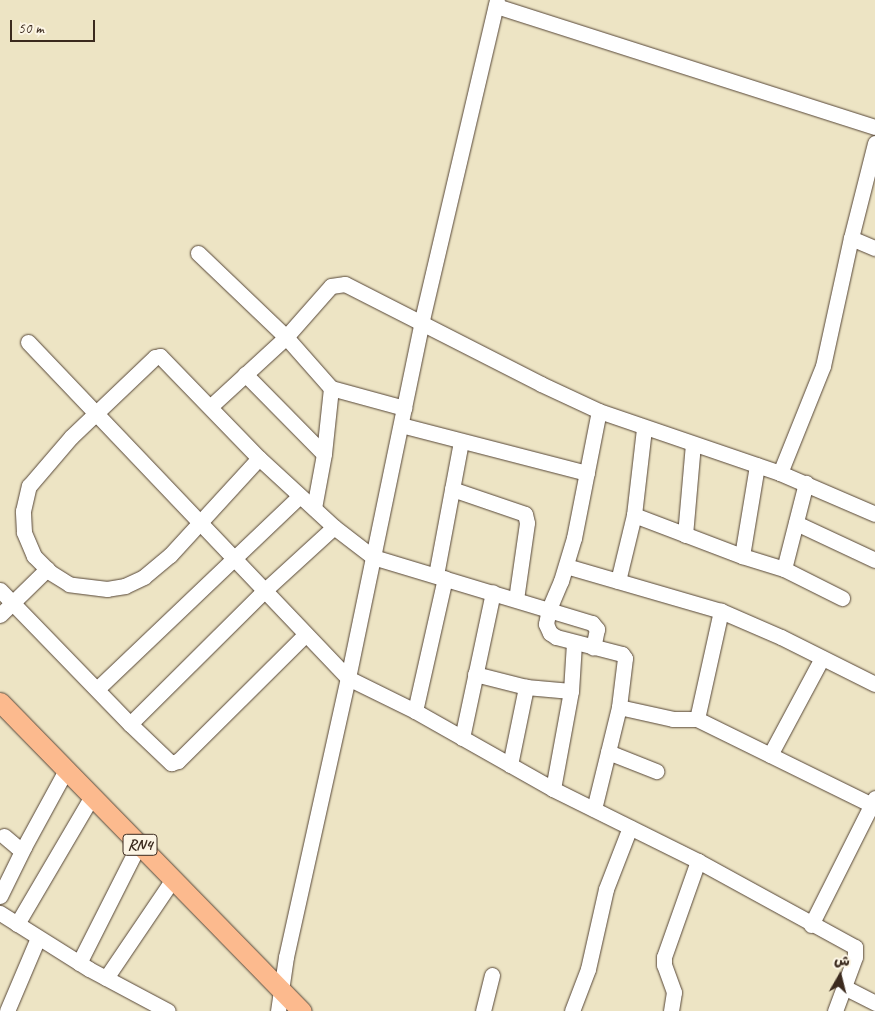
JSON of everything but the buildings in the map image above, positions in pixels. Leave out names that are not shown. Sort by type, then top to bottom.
[{"type":"main road","name":"RN4","points":[[0,702],[302,1011]]},
{"type":"street","points":[[278,1011],[281,989],[421,324],[497,3],[875,127]]},
{"type":"street","points":[[780,473],[823,366],[851,238],[875,143]]},
{"type":"street","points":[[851,238],[875,248]]},
{"type":"street","points":[[198,253],[286,337],[331,388],[404,408]]},
{"type":"street","points":[[211,406],[286,337],[331,286],[337,284],[354,288],[421,324],[599,411],[644,428],[780,473],[875,514]]},
{"type":"street","points":[[28,342],[348,678],[415,711],[553,789],[698,861],[811,925],[856,947],[855,957],[835,1011]]},
{"type":"street","points":[[259,458],[200,524],[144,577],[125,586],[107,588],[69,584],[47,569],[34,556],[24,532],[23,512],[29,486],[50,460],[96,414],[155,357],[160,356],[211,406],[259,458],[334,527],[373,557],[595,624],[597,629],[593,648]]},
{"type":"street","points":[[245,374],[324,454]]},
{"type":"street","points":[[314,508],[324,454],[331,388]]},
{"type":"street","points":[[594,809],[619,707],[626,661],[624,656],[574,643],[550,633],[546,624],[549,609],[566,566],[599,411]]},
{"type":"street","points":[[401,425],[587,473]]},
{"type":"street","points":[[618,581],[634,515],[644,428]]},
{"type":"street","points":[[415,711],[440,576],[452,489],[461,441]]},
{"type":"street","points":[[685,535],[693,444]]},
{"type":"street","points":[[742,556],[757,465]]},
{"type":"street","points":[[784,569],[806,483]]},
{"type":"street","points":[[452,489],[525,514],[528,523],[516,599]]},
{"type":"street","points":[[97,689],[300,496]]},
{"type":"street","points":[[634,515],[742,556],[784,569],[842,598]]},
{"type":"street","points":[[796,523],[875,560]]},
{"type":"street","points":[[130,724],[265,590],[334,527]]},
{"type":"street","points":[[566,566],[720,611],[875,684]]},
{"type":"street","points":[[0,615],[47,569]]},
{"type":"street","points":[[0,590],[168,761],[178,761],[306,634]]},
{"type":"street","points":[[462,738],[493,592]]},
{"type":"street","points":[[697,719],[720,611]]},
{"type":"street","points":[[553,789],[570,692],[574,643]]},
{"type":"street","points":[[770,755],[822,658]]},
{"type":"street","points":[[475,674],[526,686],[570,692]]},
{"type":"street","points":[[510,765],[526,686]]},
{"type":"street","points":[[619,707],[673,718],[697,719],[770,755],[873,801],[811,925]]},
{"type":"street","points":[[608,752],[656,771]]},
{"type":"street","points":[[0,896],[66,770]]},
{"type":"street","points":[[17,924],[92,796]]},
{"type":"street","points":[[572,1011],[590,963],[606,888],[630,827]]},
{"type":"street","points":[[1,837],[17,847],[24,847]]},
{"type":"street","points":[[80,963],[139,844]]},
{"type":"street","points":[[671,1011],[674,992],[667,975],[664,957],[698,861]]},
{"type":"street","points":[[106,978],[173,879]]},
{"type":"street","points":[[0,913],[80,963],[168,1011]]},
{"type":"street","points":[[7,1011],[38,938]]},
{"type":"street","points":[[483,1011],[492,975]]},
{"type":"street","points":[[844,987],[875,1002]]}]
